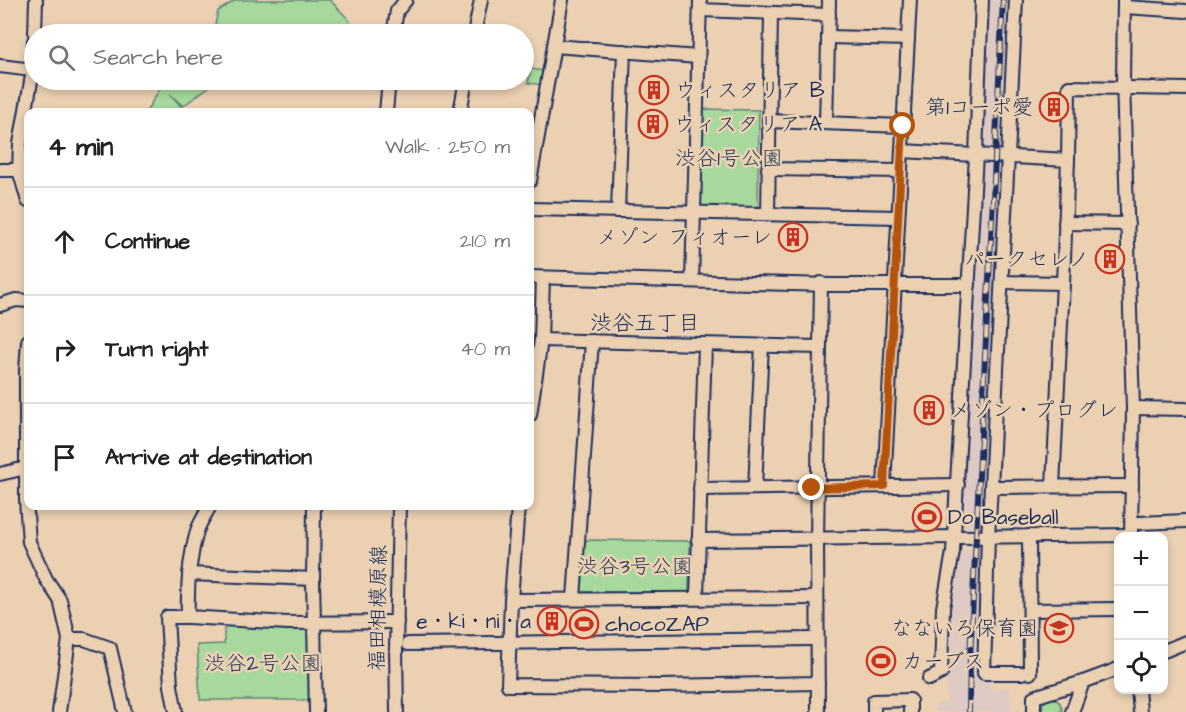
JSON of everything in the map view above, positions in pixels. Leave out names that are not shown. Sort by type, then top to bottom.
[{"type":"street","points":[[35,24],[36,0]]},
{"type":"street","points":[[394,24],[396,11],[406,0]]},
{"type":"street","points":[[476,24],[481,0]]},
{"type":"street","points":[[534,158],[562,0]]},
{"type":"street","points":[[825,123],[829,0]]},
{"type":"street","points":[[884,486],[910,0]]},
{"type":"street","points":[[929,679],[941,673],[943,608],[953,552],[976,155],[982,0]]},
{"type":"street","points":[[1016,0],[988,537],[984,673],[1026,673],[1030,610],[1029,536]]},
{"type":"street","points":[[1131,532],[1133,408],[1124,88],[1124,3],[1186,11]]},
{"type":"street","points":[[692,281],[700,5],[771,13],[829,15]]},
{"type":"street","points":[[768,214],[771,13]]},
{"type":"street","points":[[828,37],[908,39]]},
{"type":"street","points":[[554,46],[699,57]]},
{"type":"street","points":[[618,211],[624,51]]},
{"type":"street","points":[[0,66],[24,69]]},
{"type":"street","points":[[1053,486],[1068,160],[1069,87],[1186,89]]},
{"type":"street","points":[[26,108],[29,90]]},
{"type":"street","points":[[386,108],[388,90]]},
{"type":"street","points":[[461,108],[464,90]]},
{"type":"street","points":[[24,121],[19,170],[24,187]]},
{"type":"street","points":[[769,121],[903,126]]},
{"type":"street","points":[[902,151],[1068,160]]},
{"type":"street","points":[[768,169],[901,171]]},
{"type":"street","points":[[0,170],[19,170]]},
{"type":"street","points":[[534,209],[898,217]]},
{"type":"street","points":[[1065,223],[1128,225]]},
{"type":"street","points":[[534,277],[969,285]]},
{"type":"street","points":[[534,388],[541,340],[543,278]]},
{"type":"street","points":[[1002,282],[1063,283]]},
{"type":"street","points":[[818,712],[817,488],[821,284]]},
{"type":"street","points":[[0,305],[16,300],[24,301]]},
{"type":"street","points":[[541,340],[819,347]]},
{"type":"street","points":[[574,599],[592,341]]},
{"type":"street","points":[[697,598],[705,344]]},
{"type":"street","points":[[755,488],[762,345]]},
{"type":"street","points":[[1133,408],[1186,409]]},
{"type":"street","points":[[0,474],[24,468]]},
{"type":"street","points":[[700,489],[958,485]]},
{"type":"street","points":[[991,487],[1132,486]]},
{"type":"street","points":[[27,510],[29,542],[46,579],[60,600],[69,639],[59,712]]},
{"type":"street","points":[[188,617],[189,574],[197,531],[208,510]]},
{"type":"street","points":[[314,510],[316,712]]},
{"type":"street","name":"福田相模原線","points":[[397,712],[396,622],[399,510]]},
{"type":"street","points":[[518,510],[508,685],[661,686],[818,683]]},
{"type":"street","points":[[1139,523],[1186,521]]},
{"type":"street","points":[[699,540],[1114,536]]},
{"type":"street","points":[[189,574],[313,579]]},
{"type":"street","points":[[511,600],[817,598]]},
{"type":"street","points":[[1030,610],[1114,609]]},
{"type":"street","points":[[176,712],[171,686],[167,617],[288,623],[396,622]]},
{"type":"street","points":[[69,639],[84,639],[110,648],[125,712]]},
{"type":"street","points":[[408,644],[811,639]]},
{"type":"street","points":[[1168,649],[1186,642]]},
{"type":"street","points":[[1034,712],[1034,697],[1114,671]]},
{"type":"street","points":[[1072,712],[1083,682]]},
{"type":"street","points":[[1050,692],[1064,699],[1072,712]]},
{"type":"street","points":[[1138,694],[1140,712]]},
{"type":"street","points":[[874,712],[874,701],[910,700],[910,712]]},
{"type":"shaded area","points":[[988,0],[1011,0],[1003,148],[1000,151],[984,150],[981,147]]},
{"type":"shaded area","points":[[984,161],[1000,161],[1003,165],[986,529],[962,528],[979,164]]},
{"type":"shaded area","points":[[957,550],[982,550],[990,689],[1010,689],[1011,712],[935,712],[935,704],[947,703],[948,610]]},
{"type":"green space","points":[[236,0],[330,0],[350,21],[350,24],[215,24],[218,11]]},
{"type":"green space","points":[[534,69],[544,71],[541,85],[534,84]]},
{"type":"green space","points":[[159,90],[205,90],[183,106],[170,94],[182,108],[148,108]]},
{"type":"green space","name":"渋谷1号公園","points":[[700,109],[759,110],[758,207],[754,210],[700,208]]},
{"type":"green space","name":"渋谷3号公園","points":[[582,540],[690,541],[689,592],[581,592]]},
{"type":"green space","name":"渋谷2号公園","points":[[224,624],[311,627],[312,700],[200,700],[197,645],[224,644]]},
{"type":"green space","points":[[1053,698],[1060,703],[1062,712],[1042,712],[1044,702]]},
{"type":"railway","points":[[969,712],[1003,0]]},
{"type":"place","name":"ウィスタリア B","points":[[654,90]]},
{"type":"place","name":"第1コーポ愛","points":[[1054,107]]},
{"type":"place","name":"ウィスタリア A","points":[[653,124]]},
{"type":"place","name":"メゾン フィオーレ","points":[[793,237]]},
{"type":"place","name":"パークセレノ","points":[[1110,259]]},
{"type":"place","name":"メゾン・プログレ","points":[[929,410]]},
{"type":"place","name":"Do Baseball","points":[[927,517]]},
{"type":"place","name":"e・ki・ni・a","points":[[552,621]]},
{"type":"place","name":"chocoZAP","points":[[584,624]]},
{"type":"place","name":"なないろ保育園","points":[[1059,628]]},
{"type":"place","name":"カーブス","points":[[881,661]]},
{"type":"district","name":"渋谷五丁目","points":[[645,323]]},
{"type":"route","points":[[812,488],[884,486],[903,126]]}]
